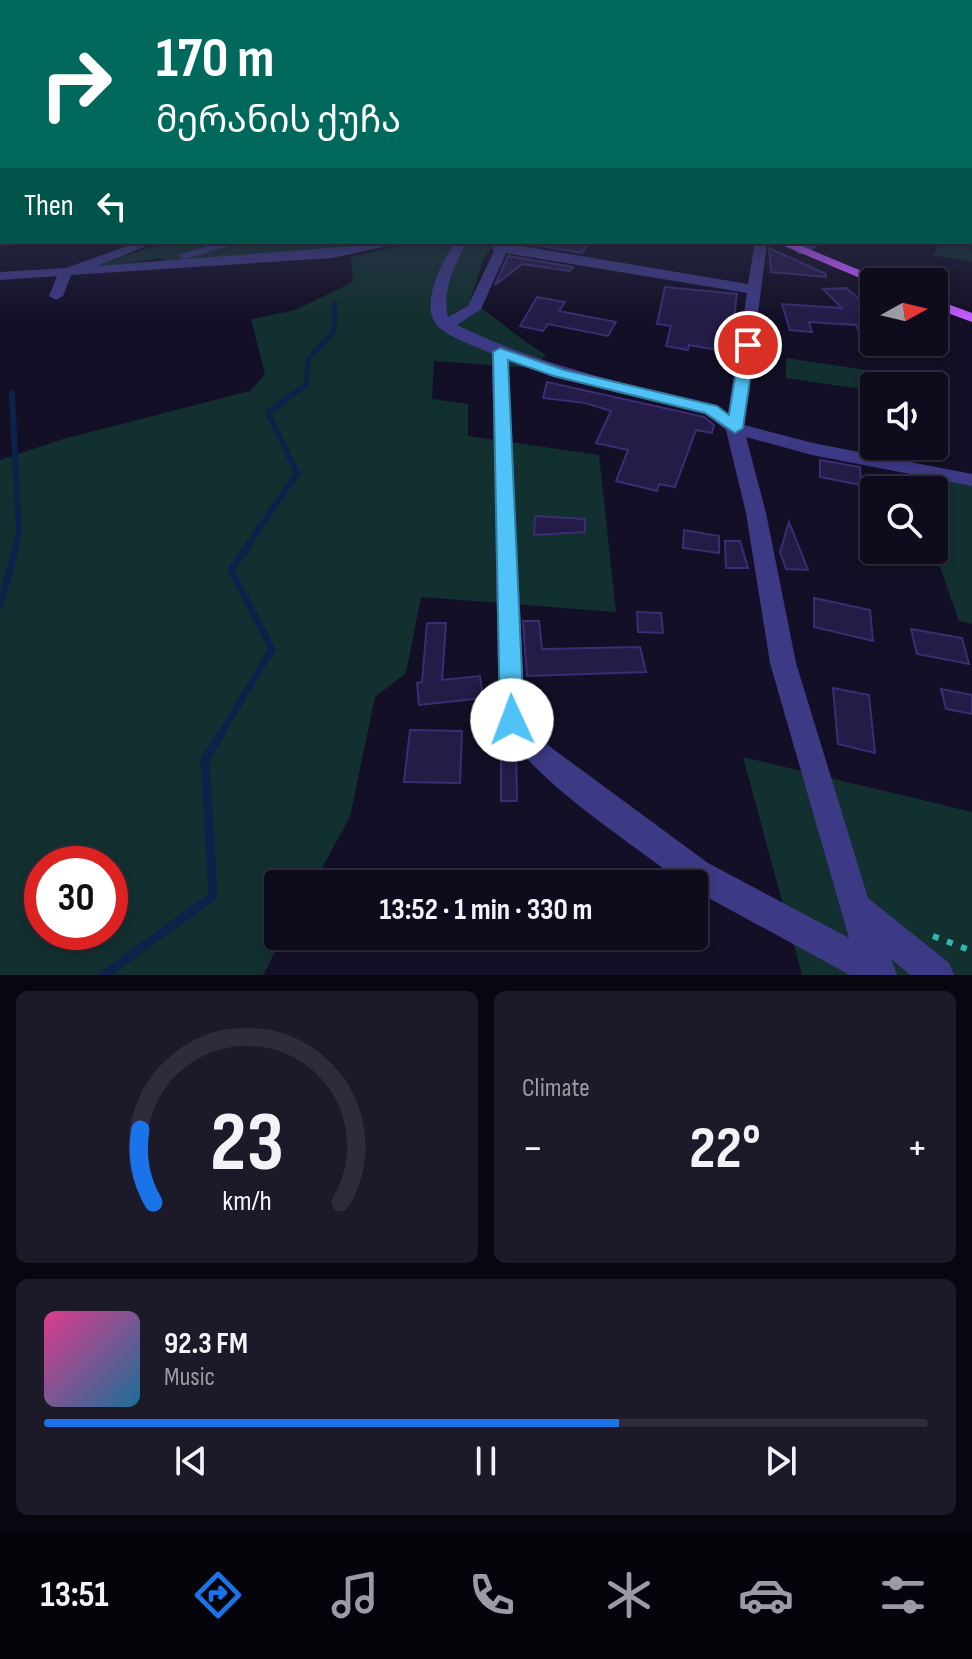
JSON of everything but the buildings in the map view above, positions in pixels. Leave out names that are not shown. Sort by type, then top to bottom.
[{"type":"main road","points":[[786,244],[860,274]]},
{"type":"main road","points":[[948,309],[972,318]]},
{"type":"street","points":[[56,296],[66,272],[144,244]]},
{"type":"street","points":[[119,270],[230,244]]},
{"type":"street","points":[[0,276],[332,254],[389,244]]},
{"type":"street","points":[[455,244],[438,305],[445,325],[500,352],[559,373],[711,410],[735,428],[812,449],[972,480]]},
{"type":"street","points":[[761,244],[735,428],[756,513],[783,663],[855,908],[880,974]]},
{"type":"street","points":[[802,251],[813,244]]},
{"type":"street","points":[[445,325],[474,309],[501,245],[756,290]]},
{"type":"street","points":[[500,352],[512,720],[539,755],[697,874],[880,974]]},
{"type":"street","points":[[855,908],[937,975]]},
{"type":"green space","points":[[162,244],[374,244],[340,250],[167,262],[161,258],[82,270]]},
{"type":"green space","points":[[407,244],[447,244],[451,247],[455,244],[495,244],[484,257],[470,302],[546,355],[534,368],[434,361],[432,399],[468,404],[468,436],[599,455],[616,612],[421,597],[406,673],[375,697],[350,817],[321,870],[264,870],[264,950],[276,950],[263,975],[0,975],[0,460],[63,439],[250,391],[265,374],[251,319],[295,310],[353,282],[351,257]]},
{"type":"green space","points":[[938,244],[971,244],[972,262],[933,255]]},
{"type":"green space","points":[[786,358],[866,372],[860,372],[860,389],[786,378]]},
{"type":"green space","points":[[948,481],[972,485],[972,624],[959,621],[939,564],[948,564]]},
{"type":"green space","points":[[743,757],[972,812],[972,975],[802,975]]},
{"type":"waterway","points":[[289,397],[306,385],[308,359],[334,332],[335,302]]},
{"type":"waterway","points":[[12,395],[19,534],[15,548]]},
{"type":"waterway","points":[[246,548],[297,473],[268,413],[292,395]]},
{"type":"waterway","points":[[0,606],[16,546]]},
{"type":"waterway","points":[[219,737],[272,649],[231,570],[248,546]]},
{"type":"waterway","points":[[104,975],[213,896],[205,760],[220,735]]},
{"type":"route","points":[[512,720],[500,352],[559,373],[711,410],[735,428],[748,345]]}]
